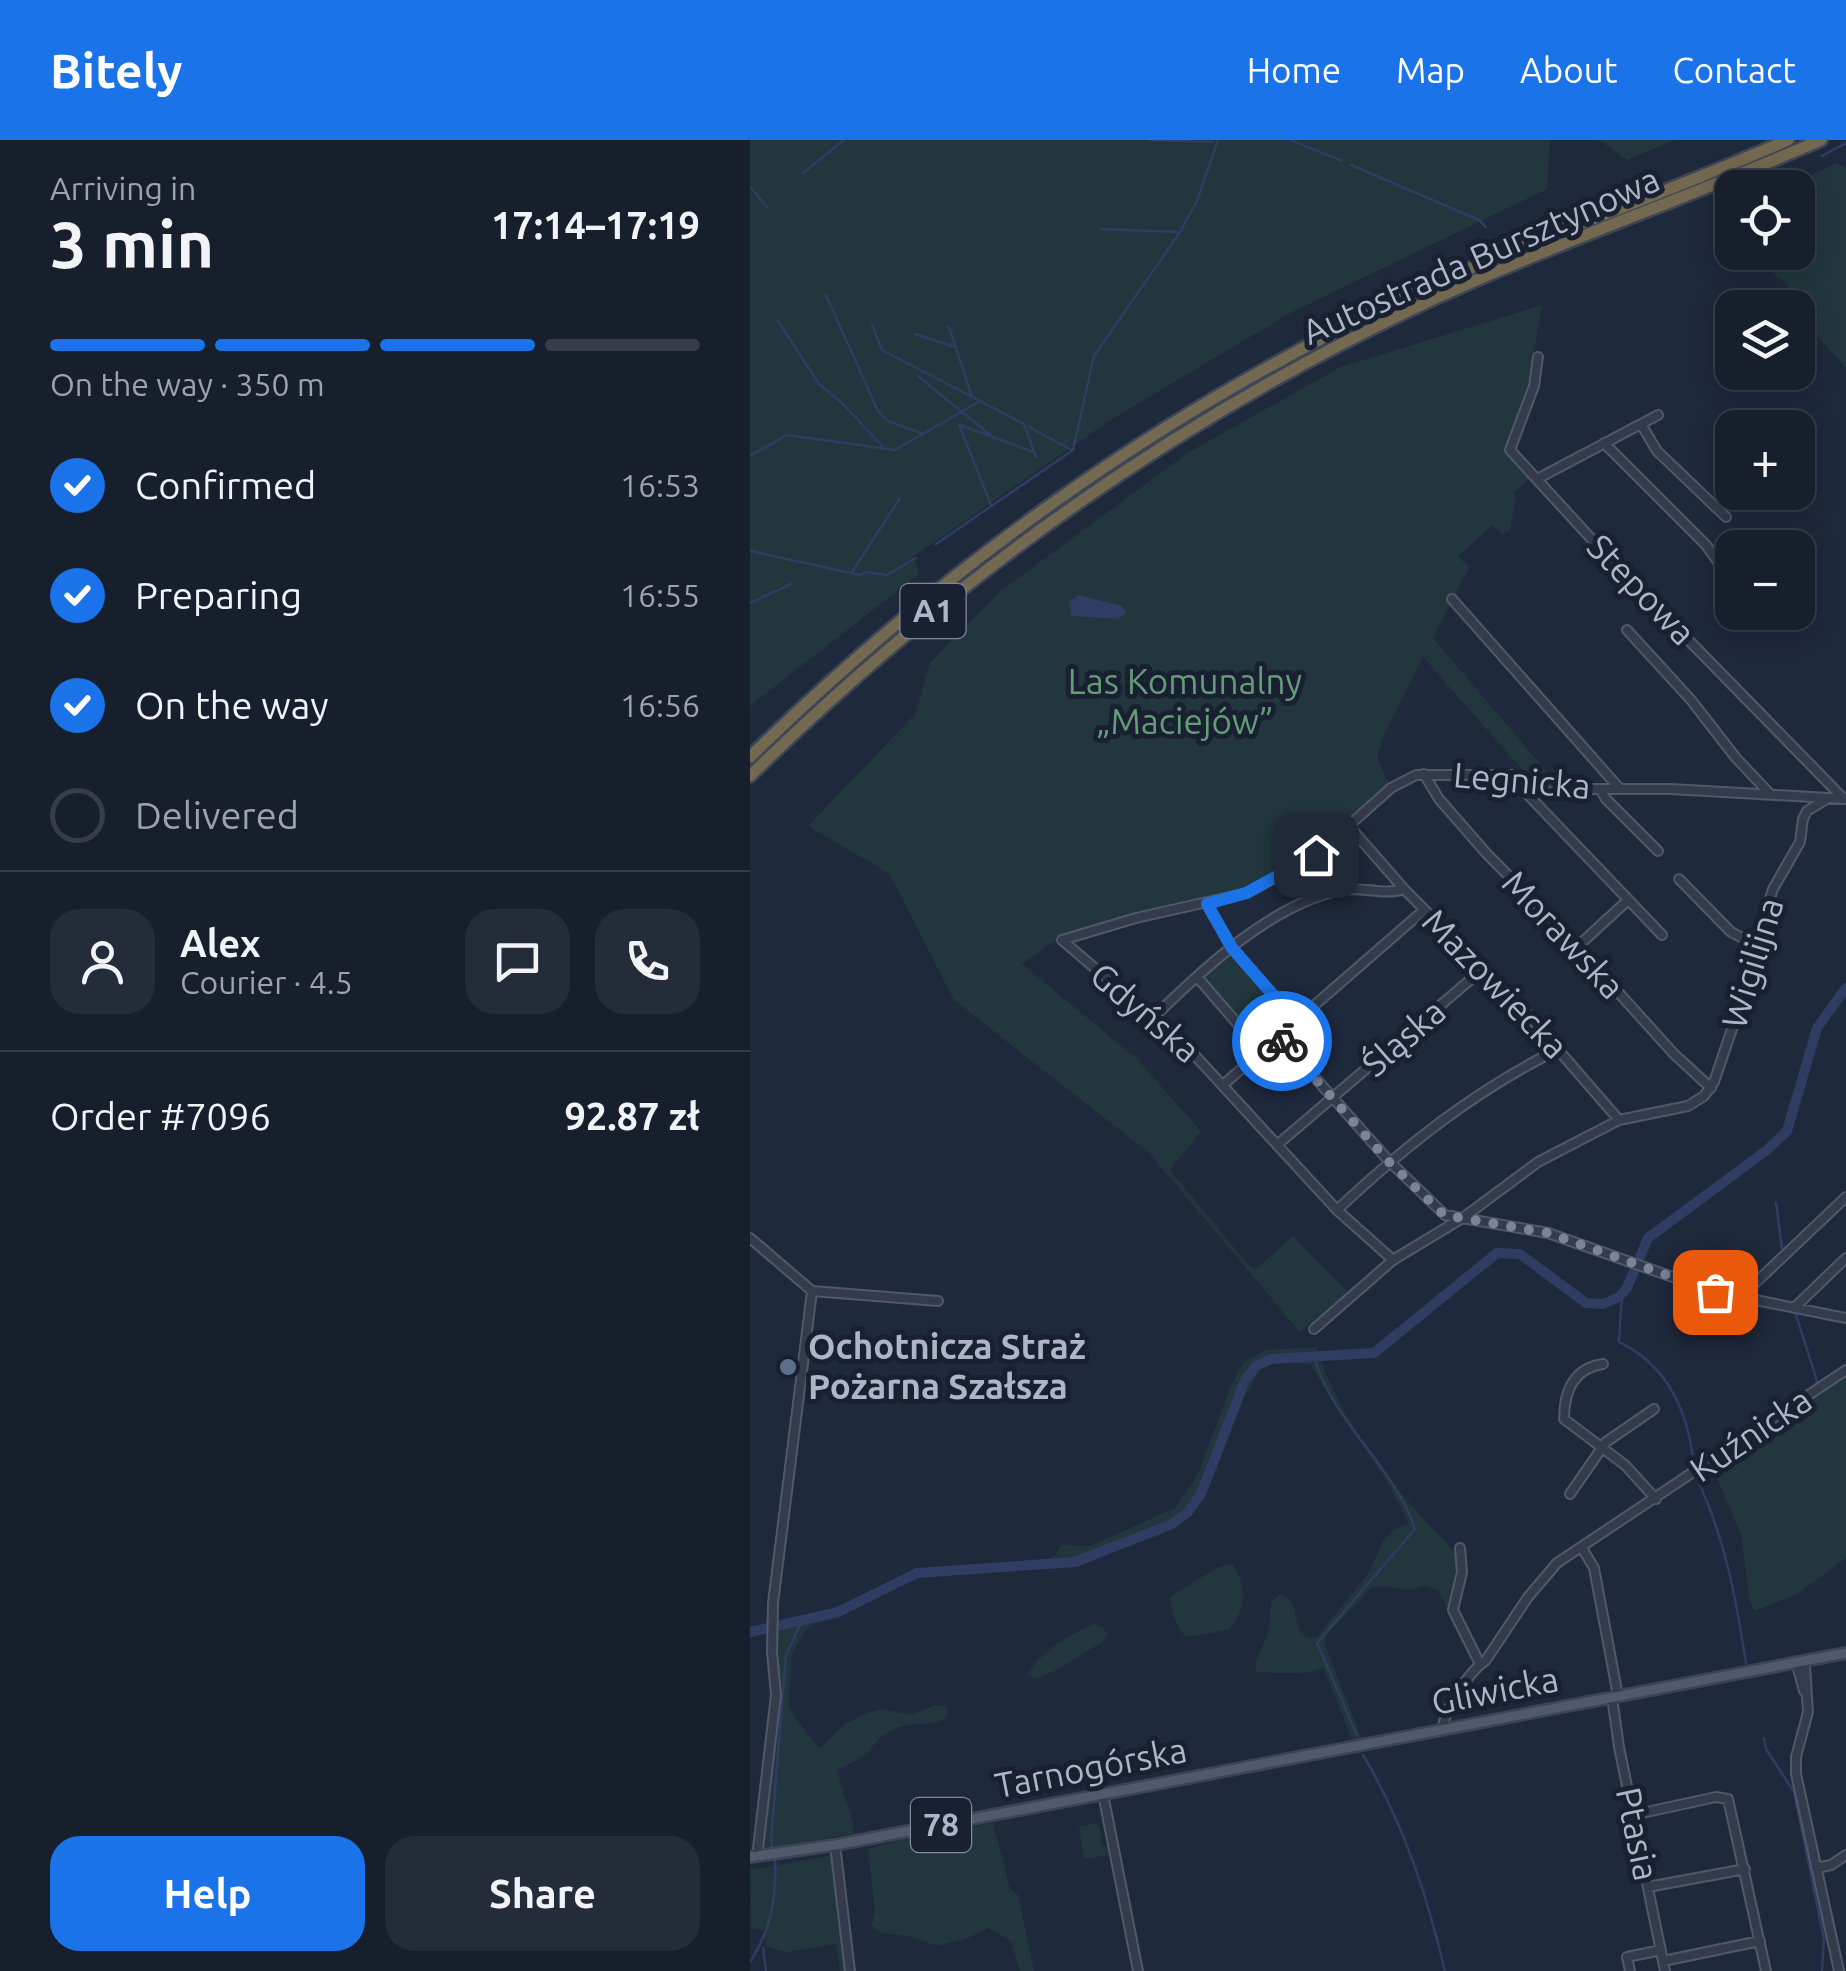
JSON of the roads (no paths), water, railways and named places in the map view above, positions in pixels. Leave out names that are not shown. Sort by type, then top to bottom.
[{"type":"highway","name":"Autostrada Bursztynowa","points":[[750,757],[878,638],[1032,518],[1227,392],[1500,255],[1788,140]]},
{"type":"highway","name":"Autostrada Bursztynowa","points":[[1406,304],[1820,140]]},
{"type":"highway","name":"Autostrada Bursztynowa","points":[[750,776],[886,650],[1039,530],[1144,458],[1387,314]]},
{"type":"main road","name":"78","points":[[1616,1697],[1846,1654]]},
{"type":"main road","name":"Gliwicka","points":[[1382,1741],[1616,1697]]},
{"type":"main road","name":"Tarnogórska","points":[[757,1857],[1382,1741]]},
{"type":"street","name":"Stepowa","points":[[1538,357],[1534,386],[1510,450],[1619,569],[1844,798]]},
{"type":"street","points":[[1536,479],[1658,416]]},
{"type":"street","points":[[1641,424],[1657,451],[1726,517]]},
{"type":"street","points":[[1604,443],[1715,558]]},
{"type":"street","points":[[1452,599],[1620,788]]},
{"type":"street","points":[[1627,630],[1771,794]]},
{"type":"street","name":"Legnicka","points":[[1062,940],[1246,893],[1316,855],[1391,788],[1424,774],[1510,776],[1600,790],[1844,798]]},
{"type":"street","name":"Morawska","points":[[1424,774],[1486,854],[1674,1054],[1711,1088]]},
{"type":"street","points":[[1510,776],[1662,935]]},
{"type":"street","points":[[1600,790],[1658,851]]},
{"type":"street","name":"Wigilijna","points":[[1711,1088],[1753,982],[1756,945],[1774,889],[1800,842],[1803,819],[1826,800]]},
{"type":"street","points":[[1349,826],[1404,889]]},
{"type":"street","points":[[1679,878],[1731,932],[1756,945]]},
{"type":"street","name":"Mazowiecka","points":[[1154,1017],[1264,922],[1301,901],[1345,889],[1404,889],[1484,968],[1619,1120]]},
{"type":"street","points":[[1577,947],[1628,900]]},
{"type":"street","points":[[1207,904],[1232,948],[1296,1021]]},
{"type":"street","points":[[1224,1084],[1424,910]]},
{"type":"street","name":"Gdyńska","points":[[1062,940],[1154,1017],[1224,1084],[1337,1210],[1392,1260]]},
{"type":"street","name":"Śląska","points":[[1278,1144],[1484,968]]},
{"type":"street","points":[[1198,978],[1261,1051]]},
{"type":"street","points":[[1278,1036],[1389,1162],[1444,1215],[1548,1233],[1696,1286],[1846,1318]]},
{"type":"street","points":[[1337,1210],[1423,1132],[1559,1049]]},
{"type":"street","points":[[1314,1329],[1392,1260],[1464,1217],[1538,1162],[1619,1120],[1688,1106],[1711,1088]]},
{"type":"street","points":[[1743,1299],[1846,1197]]},
{"type":"street","points":[[750,1238],[812,1291],[938,1300]]},
{"type":"street","points":[[1794,1308],[1846,1258]]},
{"type":"street","points":[[757,1857],[774,1718],[771,1628],[812,1291]]},
{"type":"street","points":[[1603,1364],[1581,1370],[1569,1389],[1564,1419],[1636,1476],[1656,1500]]},
{"type":"street","name":"Kuźnicka","points":[[1444,1729],[1445,1718],[1480,1664],[1552,1568],[1846,1370]]},
{"type":"street","points":[[1570,1494],[1606,1442],[1654,1409]]},
{"type":"street","points":[[1460,1548],[1462,1572],[1453,1610],[1480,1664]]},
{"type":"street","name":"Ptasia","points":[[1582,1548],[1594,1568],[1616,1697],[1616,1731],[1664,1966]]},
{"type":"street","points":[[1800,1662],[1807,1722],[1796,1757],[1796,1774],[1839,1971]]},
{"type":"street","points":[[1103,1794],[1138,1971]]},
{"type":"street","points":[[1633,1815],[1716,1797],[1728,1798],[1766,1971]]},
{"type":"street","points":[[835,1845],[850,1971]]},
{"type":"street","points":[[1816,1868],[1831,1865],[1846,1855]]},
{"type":"street","points":[[1648,1887],[1744,1869]]},
{"type":"street","points":[[1664,1966],[1760,1941]]},
{"type":"street","points":[[1630,1971],[1627,1957],[1661,1950]]},
{"type":"water","points":[[1078,595],[1122,606],[1126,614],[1118,619],[1071,616],[1069,602]]},
{"type":"waterway","points":[[803,173],[844,140]]},
{"type":"waterway","points":[[1150,140],[1213,142]]},
{"type":"waterway","points":[[936,544],[1073,450],[1094,356],[1180,232],[1197,201],[1218,140]]},
{"type":"waterway","points":[[1291,140],[1342,161]]},
{"type":"waterway","points":[[1822,156],[1846,143]]},
{"type":"waterway","points":[[1351,165],[1479,220],[1486,227]]},
{"type":"waterway","points":[[750,187],[767,207]]},
{"type":"waterway","points":[[1100,229],[1178,232]]},
{"type":"waterway","points":[[826,295],[878,411],[888,421],[923,434]]},
{"type":"waterway","points":[[778,321],[819,384],[882,446]]},
{"type":"waterway","points":[[872,325],[882,350],[1024,424],[1036,457]]},
{"type":"waterway","points":[[949,327],[972,397]]},
{"type":"waterway","points":[[915,334],[955,347]]},
{"type":"waterway","points":[[918,376],[994,438]]},
{"type":"waterway","points":[[750,456],[787,435],[895,450],[980,401]]},
{"type":"waterway","points":[[959,425],[991,505]]},
{"type":"waterway","points":[[960,425],[1033,452]]},
{"type":"waterway","points":[[1029,427],[1072,450]]},
{"type":"waterway","points":[[852,572],[900,498]]},
{"type":"waterway","points":[[751,551],[860,575],[887,575],[916,558]]},
{"type":"waterway","points":[[750,603],[791,584]]},
{"type":"waterway","points":[[750,1632],[838,1612],[917,1573],[1075,1562],[1172,1524],[1188,1512],[1201,1494],[1245,1380],[1256,1366],[1271,1359],[1374,1353],[1497,1253],[1520,1254],[1586,1303],[1603,1304],[1619,1297],[1627,1288],[1648,1238],[1787,1131],[1817,1028],[1846,988]]},
{"type":"waterway","points":[[1776,1203],[1782,1248]]},
{"type":"waterway","points":[[1622,1294],[1619,1342],[1651,1364],[1673,1394],[1687,1428],[1694,1467]]},
{"type":"waterway","points":[[1795,1312],[1819,1387]]},
{"type":"waterway","points":[[1314,1356],[1334,1401],[1393,1484],[1415,1529],[1317,1643],[1357,1735]]},
{"type":"waterway","points":[[1697,1479],[1722,1546],[1746,1663]]},
{"type":"waterway","points":[[773,1851],[786,1655],[802,1621]]},
{"type":"waterway","points":[[1764,1738],[1766,1749],[1794,1792],[1824,1939],[1822,1971]]},
{"type":"waterway","points":[[1363,1755],[1412,1860],[1445,1971]]},
{"type":"waterway","points":[[750,1962],[771,1913],[775,1859]]},
{"type":"waterway","points":[[763,1948],[766,1971]]},
{"type":"place","name":"Ochotnicza Straż Pożarna Szałsza","points":[[788,1367]]},
{"type":"park label","name":"Las Komunalny „Maciejów”","points":[[1185,702]]}]
